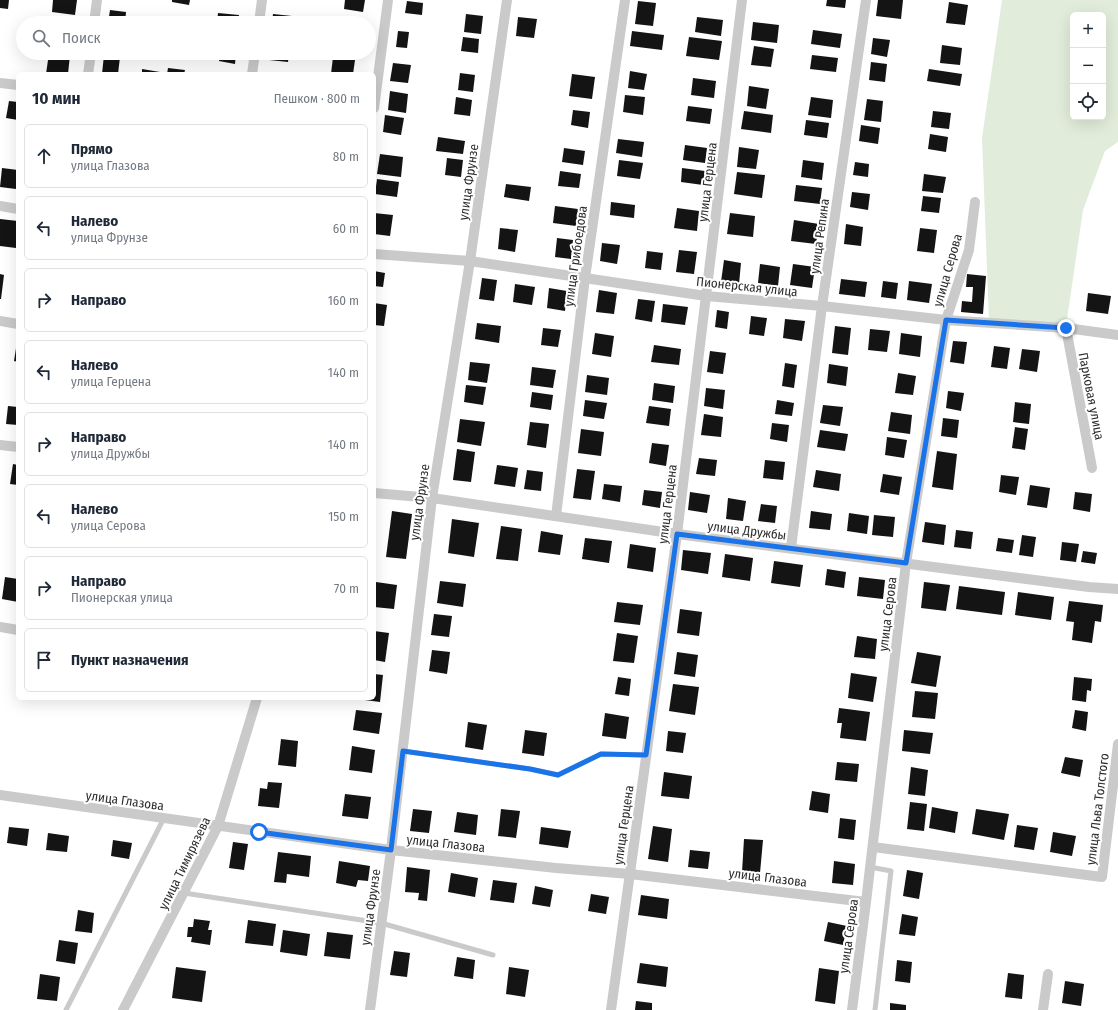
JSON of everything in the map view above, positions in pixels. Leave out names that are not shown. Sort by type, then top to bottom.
[{"type":"street","points":[[95,16],[97,0]]},
{"type":"street","points":[[260,16],[262,0]]},
{"type":"street","points":[[376,93],[388,0]]},
{"type":"street","name":"улица Фрунзе","points":[[370,1010],[403,751],[432,498],[470,261],[507,0]]},
{"type":"street","name":"улица Грибоедова","points":[[556,516],[585,278],[625,0]]},
{"type":"street","name":"улица Герцена","points":[[611,1010],[677,534],[742,0]]},
{"type":"street","name":"улица Репина","points":[[792,548],[822,306],[866,0]]},
{"type":"street","points":[[88,72],[90,60]]},
{"type":"street","points":[[252,72],[254,60]]},
{"type":"street","points":[[0,83],[16,85]]},
{"type":"street","name":"улица Серова","points":[[852,1010],[873,847],[906,563],[946,320],[969,250],[975,202]]},
{"type":"street","points":[[0,206],[16,209]]},
{"type":"street","name":"Пионерская улица","points":[[376,254],[470,261],[706,296],[822,306],[946,320],[1066,328],[1118,335]]},
{"type":"street","points":[[0,321],[16,324]]},
{"type":"street","name":"Парковая улица","points":[[1066,328],[1092,468]]},
{"type":"street","points":[[0,444],[16,447]]},
{"type":"street","name":"улица Дружбы","points":[[376,493],[432,498],[677,534],[1089,587],[1118,589]]},
{"type":"street","points":[[0,627],[16,630]]},
{"type":"street","name":"улица Тимирязева","points":[[124,1010],[218,826],[256,700]]},
{"type":"street","name":"улица Льва Толстого","points":[[873,847],[1102,877],[1118,744]]},
{"type":"street","name":"улица Глазова","points":[[0,795],[391,850],[556,868],[630,874],[866,902]]},
{"type":"street","points":[[1043,1010],[1048,974]]},
{"type":"lane","points":[[403,751],[530,769],[558,775],[601,754],[646,755]]},
{"type":"lane","points":[[66,1010],[164,818]]},
{"type":"lane","points":[[870,867],[891,871],[875,1010]]},
{"type":"lane","points":[[184,892],[381,923],[493,956]]},
{"type":"green space","points":[[1002,0],[1118,0],[1118,142],[1105,151],[1083,210],[1066,326],[989,320],[982,138]]},
{"type":"building","points":[[0,0],[9,0],[8,9],[0,8]]},
{"type":"building","points":[[53,0],[77,0],[75,15],[52,12]]},
{"type":"building","points":[[172,0],[190,0],[189,5],[172,2]]},
{"type":"building","points":[[345,0],[365,0],[363,12],[344,9]]},
{"type":"building","points":[[827,0],[846,0],[845,8],[826,6]]},
{"type":"building","points":[[878,0],[903,0],[901,19],[876,16]]},
{"type":"building","points":[[407,1],[423,3],[422,15],[405,13]]},
{"type":"building","points":[[638,1],[656,3],[653,26],[635,24]]},
{"type":"building","points":[[949,2],[968,5],[965,25],[946,23]]},
{"type":"building","points":[[110,10],[126,12],[126,16],[109,16]]},
{"type":"building","points":[[218,13],[239,15],[239,16],[218,16]]},
{"type":"building","points":[[273,14],[292,16],[273,16]]},
{"type":"building","points":[[466,14],[483,16],[481,34],[464,32]]},
{"type":"building","points":[[518,17],[537,19],[534,38],[516,36]]},
{"type":"building","points":[[697,17],[723,20],[721,36],[695,32]]},
{"type":"building","points":[[753,22],[779,25],[777,43],[751,40]]},
{"type":"building","points":[[813,30],[842,34],[840,48],[811,44]]},
{"type":"building","points":[[398,31],[409,32],[407,48],[396,47]]},
{"type":"building","points":[[632,31],[664,35],[662,50],[630,46]]},
{"type":"building","points":[[463,37],[479,39],[478,53],[461,51]]},
{"type":"building","points":[[689,37],[722,41],[719,60],[686,56]]},
{"type":"building","points":[[873,38],[890,40],[887,57],[871,54]]},
{"type":"building","points":[[942,45],[962,48],[960,65],[940,63]]},
{"type":"building","points":[[754,46],[774,49],[771,67],[751,65]]},
{"type":"building","points":[[812,55],[838,58],[836,72],[810,69]]},
{"type":"building","points":[[48,60],[69,60],[68,72],[46,72]]},
{"type":"building","points":[[103,60],[120,60],[118,72],[102,72]]},
{"type":"building","points":[[219,60],[235,60],[235,64]]},
{"type":"building","points":[[269,60],[288,60],[288,62]]},
{"type":"building","points":[[333,60],[355,60],[353,72],[331,72]]},
{"type":"building","points":[[871,62],[887,64],[885,82],[869,80]]},
{"type":"building","points":[[393,63],[411,65],[408,83],[390,81]]},
{"type":"building","points":[[168,68],[185,70],[184,72],[167,72]]},
{"type":"building","points":[[142,69],[160,72],[142,72]]},
{"type":"building","points":[[929,69],[962,74],[960,86],[927,81]]},
{"type":"building","points":[[630,71],[647,74],[644,90],[628,88]]},
{"type":"building","points":[[460,73],[475,75],[473,92],[458,90]]},
{"type":"building","points":[[572,74],[595,77],[592,99],[569,96]]},
{"type":"building","points":[[693,78],[716,81],[714,98],[691,95]]},
{"type":"building","points":[[749,86],[769,89],[766,109],[747,106]]},
{"type":"building","points":[[390,91],[408,94],[406,113],[388,110]]},
{"type":"building","points":[[625,95],[645,97],[643,115],[623,112]]},
{"type":"building","points":[[456,97],[472,100],[470,116],[454,114]]},
{"type":"building","points":[[811,97],[833,100],[831,118],[808,115]]},
{"type":"building","points":[[867,99],[883,101],[881,122],[864,120]]},
{"type":"building","points":[[9,101],[16,102],[16,120],[6,118]]},
{"type":"building","points":[[688,106],[712,109],[710,124],[686,121]]},
{"type":"building","points":[[573,110],[590,112],[588,128],[571,125]]},
{"type":"building","points":[[744,111],[773,115],[771,133],[741,129]]},
{"type":"building","points":[[933,111],[951,113],[949,129],[931,127]]},
{"type":"building","points":[[385,115],[404,118],[401,135],[383,132]]},
{"type":"building","points":[[806,120],[829,123],[827,138],[804,135]]},
{"type":"building","points":[[861,125],[880,128],[878,144],[859,141]]},
{"type":"building","points":[[930,134],[948,137],[946,152],[928,149]]},
{"type":"building","points":[[438,137],[465,141],[463,154],[436,151]]},
{"type":"building","points":[[618,139],[644,142],[642,157],[616,153]]},
{"type":"building","points":[[685,145],[707,148],[705,163],[683,160]]},
{"type":"building","points":[[739,147],[759,150],[756,169],[737,167]]},
{"type":"building","points":[[564,148],[585,151],[583,165],[562,162]]},
{"type":"building","points":[[380,154],[403,157],[401,177],[377,174]]},
{"type":"building","points":[[447,158],[463,160],[461,177],[445,175]]},
{"type":"building","points":[[619,160],[643,163],[640,179],[617,176]]},
{"type":"building","points":[[803,160],[824,163],[822,180],[801,177]]},
{"type":"building","points":[[855,162],[869,164],[868,177],[853,175]]},
{"type":"building","points":[[2,168],[16,170],[16,189],[0,187]]},
{"type":"building","points":[[682,168],[705,171],[703,185],[681,182]]},
{"type":"building","points":[[560,171],[581,174],[579,188],[558,186]]},
{"type":"building","points":[[737,172],[765,175],[762,198],[734,194]]},
{"type":"building","points":[[924,174],[946,177],[943,193],[922,191]]},
{"type":"building","points":[[377,179],[399,182],[397,197],[376,194]]},
{"type":"building","points":[[506,184],[531,187],[529,201],[504,197]]},
{"type":"building","points":[[796,185],[822,188],[820,204],[794,201]]},
{"type":"building","points":[[852,192],[870,194],[868,210],[850,207]]},
{"type":"building","points":[[923,196],[941,198],[939,213],[921,211]]},
{"type":"building","points":[[611,202],[635,205],[634,218],[610,215]]},
{"type":"building","points":[[555,206],[578,209],[576,226],[553,223]]},
{"type":"building","points":[[677,208],[699,211],[697,231],[674,228]]},
{"type":"building","points":[[376,213],[393,215],[390,236],[376,234]]},
{"type":"building","points":[[730,213],[755,216],[753,237],[727,234]]},
{"type":"building","points":[[0,219],[16,221],[16,248],[0,246]]},
{"type":"building","points":[[794,220],[819,224],[816,244],[791,241]]},
{"type":"building","points":[[846,224],[863,227],[861,246],[844,244]]},
{"type":"building","points":[[500,228],[518,230],[515,252],[498,249]]},
{"type":"building","points":[[920,228],[937,230],[934,253],[917,251]]},
{"type":"building","points":[[557,238],[573,240],[571,259],[555,257]]},
{"type":"building","points":[[602,243],[620,245],[617,264],[600,261]]},
{"type":"building","points":[[679,250],[697,252],[694,274],[676,272]]},
{"type":"building","points":[[647,251],[663,253],[661,270],[645,268]]},
{"type":"building","points":[[724,260],[741,263],[739,284],[721,282]]},
{"type":"building","points":[[760,264],[780,267],[778,286],[758,283]]},
{"type":"building","points":[[793,264],[815,267],[812,288],[790,285]]},
{"type":"building","points":[[376,271],[385,273],[383,287],[376,286]]},
{"type":"building","points":[[0,274],[4,275],[1,299],[0,299]]},
{"type":"building","points":[[967,274],[986,276],[983,314],[961,312],[962,301],[972,302],[973,287],[966,287]]},
{"type":"building","points":[[482,278],[497,280],[494,301],[479,299]]},
{"type":"building","points":[[841,279],[867,282],[865,297],[839,294]]},
{"type":"building","points":[[883,281],[898,283],[896,299],[881,297]]},
{"type":"building","points":[[909,281],[932,284],[929,303],[907,300]]},
{"type":"building","points":[[515,284],[535,287],[532,305],[513,302]]},
{"type":"building","points":[[549,288],[567,291],[565,311],[547,308]]},
{"type":"building","points":[[599,290],[617,293],[614,314],[596,312]]},
{"type":"building","points":[[1088,293],[1111,296],[1108,314],[1086,311]]},
{"type":"building","points":[[638,299],[655,301],[652,322],[635,319]]},
{"type":"building","points":[[376,303],[387,305],[384,326],[376,325]]},
{"type":"building","points":[[663,304],[688,307],[685,325],[661,322]]},
{"type":"building","points":[[717,310],[729,312],[727,329],[715,327]]},
{"type":"building","points":[[751,316],[767,318],[764,336],[749,334]]},
{"type":"building","points":[[785,319],[805,321],[802,341],[783,338]]},
{"type":"building","points":[[477,323],[501,326],[499,343],[475,339]]},
{"type":"building","points":[[835,326],[851,328],[848,355],[832,353]]},
{"type":"building","points":[[543,328],[561,330],[558,347],[541,345]]},
{"type":"building","points":[[870,329],[890,331],[887,352],[868,350]]},
{"type":"building","points":[[595,333],[614,336],[611,357],[592,354]]},
{"type":"building","points":[[901,333],[922,336],[920,357],[899,354]]},
{"type":"building","points":[[953,341],[967,342],[964,364],[950,362]]},
{"type":"building","points":[[654,345],[681,349],[679,365],[651,362]]},
{"type":"building","points":[[994,346],[1010,348],[1007,369],[991,367]]},
{"type":"building","points":[[16,348],[16,362],[14,361]]},
{"type":"building","points":[[1022,349],[1040,351],[1037,372],[1019,369]]},
{"type":"building","points":[[710,351],[726,353],[723,374],[707,372]]},
{"type":"building","points":[[470,362],[490,364],[487,383],[468,380]]},
{"type":"building","points":[[785,363],[797,365],[794,388],[782,386]]},
{"type":"building","points":[[829,364],[848,367],[846,386],[827,383]]},
{"type":"building","points":[[532,367],[556,370],[553,388],[530,385]]},
{"type":"building","points":[[898,373],[916,376],[913,395],[895,393]]},
{"type":"building","points":[[587,375],[609,378],[607,395],[585,392]]},
{"type":"building","points":[[654,383],[675,386],[673,403],[652,400]]},
{"type":"building","points":[[466,385],[486,387],[483,405],[464,402]]},
{"type":"building","points":[[706,388],[725,390],[723,409],[704,406]]},
{"type":"building","points":[[948,391],[964,393],[961,411],[946,408]]},
{"type":"building","points":[[532,392],[553,395],[551,410],[530,407]]},
{"type":"building","points":[[585,400],[607,403],[604,419],[583,416]]},
{"type":"building","points":[[777,400],[794,403],[792,416],[775,414]]},
{"type":"building","points":[[1015,402],[1031,404],[1029,424],[1013,422]]},
{"type":"building","points":[[823,405],[843,407],[840,426],[820,423]]},
{"type":"building","points":[[8,406],[16,407],[16,425],[6,424]]},
{"type":"building","points":[[649,406],[671,409],[669,426],[646,423]]},
{"type":"building","points":[[891,412],[912,415],[910,434],[888,431]]},
{"type":"building","points":[[704,414],[723,417],[721,437],[701,435]]},
{"type":"building","points":[[943,418],[959,420],[957,438],[941,436]]},
{"type":"building","points":[[460,419],[485,422],[481,446],[457,442]]},
{"type":"building","points":[[530,422],[549,424],[546,448],[527,445]]},
{"type":"building","points":[[772,423],[789,425],[787,442],[770,439]]},
{"type":"building","points":[[1015,427],[1028,429],[1025,450],[1012,448]]},
{"type":"building","points":[[581,429],[604,432],[601,456],[578,453]]},
{"type":"building","points":[[820,430],[848,434],[845,451],[817,447]]},
{"type":"building","points":[[887,437],[907,440],[904,458],[885,455]]},
{"type":"building","points":[[652,443],[669,445],[666,466],[649,463]]},
{"type":"building","points":[[457,449],[475,452],[471,482],[453,480]]},
{"type":"building","points":[[937,451],[957,454],[953,490],[932,487]]},
{"type":"building","points":[[699,458],[717,460],[715,476],[696,474]]},
{"type":"building","points":[[765,460],[785,462],[783,480],[763,478]]},
{"type":"building","points":[[13,464],[16,465],[16,485],[10,484]]},
{"type":"building","points":[[497,465],[518,468],[515,487],[494,484]]},
{"type":"building","points":[[577,469],[595,471],[591,500],[573,498]]},
{"type":"building","points":[[527,470],[543,472],[541,491],[524,489]]},
{"type":"building","points":[[816,470],[841,474],[839,491],[813,487]]},
{"type":"building","points":[[883,474],[902,477],[899,495],[880,492]]},
{"type":"building","points":[[1001,475],[1019,477],[1016,495],[999,492]]},
{"type":"building","points":[[604,484],[622,486],[620,502],[602,499]]},
{"type":"building","points":[[1030,485],[1050,488],[1047,508],[1027,505]]},
{"type":"building","points":[[644,490],[662,492],[660,508],[642,505]]},
{"type":"building","points":[[690,492],[710,495],[707,513],[688,510]]},
{"type":"building","points":[[1075,492],[1092,494],[1090,512],[1073,509]]},
{"type":"building","points":[[728,498],[746,501],[743,521],[726,519]]},
{"type":"building","points":[[761,504],[777,506],[775,523],[758,521]]},
{"type":"building","points":[[392,511],[412,514],[406,559],[386,557]]},
{"type":"building","points":[[811,511],[832,514],[830,530],[809,528]]},
{"type":"building","points":[[849,513],[869,516],[867,534],[847,531]]},
{"type":"building","points":[[874,515],[895,517],[893,537],[872,535]]},
{"type":"building","points":[[452,519],[479,523],[474,557],[448,553]]},
{"type":"building","points":[[925,522],[946,525],[944,545],[922,542]]},
{"type":"building","points":[[501,526],[522,529],[518,561],[496,559]]},
{"type":"building","points":[[956,530],[973,532],[971,549],[954,547]]},
{"type":"building","points":[[541,531],[563,535],[560,555],[538,552]]},
{"type":"building","points":[[1022,535],[1036,537],[1033,557],[1019,555]]},
{"type":"building","points":[[585,538],[612,541],[609,563],[582,559]]},
{"type":"building","points":[[998,538],[1014,540],[1012,553],[996,551]]},
{"type":"building","points":[[1062,542],[1079,544],[1076,562],[1060,560]]},
{"type":"building","points":[[630,544],[656,548],[653,572],[627,568]]},
{"type":"building","points":[[683,550],[711,553],[708,574],[681,570]]},
{"type":"building","points":[[1083,551],[1097,553],[1095,564],[1081,562]]},
{"type":"building","points":[[725,554],[753,558],[750,581],[722,577]]},
{"type":"building","points":[[774,561],[803,565],[800,587],[771,583]]},
{"type":"building","points":[[827,569],[846,572],[844,588],[825,585]]},
{"type":"building","points":[[5,577],[16,579],[16,602],[2,599]]},
{"type":"building","points":[[859,577],[885,580],[883,599],[857,596]]},
{"type":"building","points":[[440,581],[466,584],[463,607],[437,603]]},
{"type":"building","points":[[376,582],[397,585],[394,609],[376,607]]},
{"type":"building","points":[[924,582],[950,585],[946,611],[921,608]]},
{"type":"building","points":[[959,586],[1005,592],[1002,615],[956,609]]},
{"type":"building","points":[[1018,592],[1054,597],[1051,620],[1015,615]]},
{"type":"building","points":[[1069,601],[1103,605],[1101,622],[1095,621],[1092,643],[1072,640],[1074,622],[1066,621]]},
{"type":"building","points":[[617,602],[643,605],[640,625],[614,622]]},
{"type":"building","points":[[680,609],[702,612],[699,636],[677,633]]},
{"type":"building","points":[[434,614],[452,616],[449,637],[431,635]]},
{"type":"building","points":[[376,631],[389,633],[385,662],[376,660]]},
{"type":"building","points":[[617,633],[638,636],[634,663],[613,661]]},
{"type":"building","points":[[857,636],[877,639],[875,659],[854,657]]},
{"type":"building","points":[[432,650],[450,652],[447,674],[429,671]]},
{"type":"building","points":[[677,652],[698,655],[695,677],[674,674]]},
{"type":"building","points":[[917,652],[941,656],[936,687],[911,683]]},
{"type":"building","points":[[851,673],[877,677],[873,702],[848,698]]},
{"type":"building","points":[[376,674],[383,675],[380,702],[365,700],[376,700]]},
{"type":"building","points":[[618,677],[631,679],[629,696],[615,694]]},
{"type":"building","points":[[1074,677],[1092,679],[1091,691],[1087,690],[1086,702],[1072,700]]},
{"type":"building","points":[[673,684],[699,687],[695,715],[669,711]]},
{"type":"building","points":[[915,691],[938,693],[935,719],[912,717]]},
{"type":"building","points":[[839,708],[870,712],[866,741],[840,738],[842,723],[837,723]]},
{"type":"building","points":[[356,710],[382,713],[379,734],[353,730]]},
{"type":"building","points":[[1075,710],[1088,712],[1086,731],[1072,728]]},
{"type":"building","points":[[605,713],[629,717],[626,739],[602,736]]},
{"type":"building","points":[[468,722],[487,725],[483,750],[465,747]]},
{"type":"building","points":[[525,730],[547,733],[544,756],[522,753]]},
{"type":"building","points":[[904,730],[933,733],[930,754],[902,751]]},
{"type":"building","points":[[668,731],[686,733],[683,753],[666,751]]},
{"type":"building","points":[[281,739],[298,741],[296,767],[278,765]]},
{"type":"building","points":[[352,746],[375,750],[372,773],[349,770]]},
{"type":"building","points":[[1065,757],[1083,760],[1080,777],[1061,773]]},
{"type":"building","points":[[837,762],[859,764],[857,782],[835,780]]},
{"type":"building","points":[[911,767],[928,770],[925,796],[908,794]]},
{"type":"building","points":[[664,772],[692,776],[689,799],[661,796]]},
{"type":"building","points":[[268,782],[282,783],[279,808],[258,806],[260,788],[267,789]]},
{"type":"building","points":[[812,791],[830,794],[828,813],[809,810]]},
{"type":"building","points":[[345,794],[371,797],[368,819],[342,816]]},
{"type":"building","points":[[910,802],[927,804],[924,831],[907,829]]},
{"type":"building","points":[[932,807],[958,812],[955,833],[929,828]]},
{"type":"building","points":[[413,809],[432,811],[429,833],[410,831]]},
{"type":"building","points":[[501,809],[520,811],[516,838],[498,836]]},
{"type":"building","points":[[976,809],[1009,814],[1004,840],[972,834]]},
{"type":"building","points":[[457,812],[478,815],[476,835],[454,832]]},
{"type":"building","points":[[840,818],[856,820],[854,840],[838,838]]},
{"type":"building","points":[[1017,825],[1038,828],[1034,850],[1014,847]]},
{"type":"building","points":[[653,826],[672,829],[668,862],[648,859]]},
{"type":"building","points":[[9,827],[29,829],[27,846],[7,843]]},
{"type":"building","points":[[541,827],[571,831],[568,848],[539,844]]},
{"type":"building","points":[[1053,832],[1076,836],[1072,856],[1050,852]]},
{"type":"building","points":[[48,833],[69,836],[67,852],[46,850]]},
{"type":"building","points":[[744,839],[763,840],[760,873],[742,872]]},
{"type":"building","points":[[113,840],[132,843],[129,859],[111,856]]},
{"type":"building","points":[[233,842],[248,844],[244,870],[229,868]]},
{"type":"building","points":[[690,850],[710,852],[708,869],[688,867]]},
{"type":"building","points":[[278,852],[311,856],[309,877],[287,874],[286,883],[274,882]]},
{"type":"building","points":[[339,861],[370,866],[368,881],[358,880],[356,887],[336,883]]},
{"type":"building","points":[[834,861],[855,864],[853,885],[832,883]]},
{"type":"building","points":[[407,867],[430,870],[427,901],[418,900],[419,893],[405,892]]},
{"type":"building","points":[[907,870],[923,873],[919,899],[903,896]]},
{"type":"building","points":[[451,873],[478,878],[475,897],[448,892]]},
{"type":"building","points":[[493,880],[517,883],[514,903],[490,900]]},
{"type":"building","points":[[535,886],[553,890],[550,907],[532,904]]},
{"type":"building","points":[[591,894],[609,897],[606,914],[588,911]]},
{"type":"building","points":[[641,895],[669,899],[667,919],[638,915]]},
{"type":"building","points":[[78,910],[94,913],[92,933],[75,931]]},
{"type":"building","points":[[902,914],[918,917],[915,936],[899,934]]},
{"type":"building","points":[[194,919],[210,921],[208,930],[212,930],[210,945],[191,942],[192,937],[187,937],[188,927],[193,927]]},
{"type":"building","points":[[248,920],[276,924],[273,946],[245,943]]},
{"type":"building","points":[[828,922],[847,926],[843,945],[824,941]]},
{"type":"building","points":[[283,930],[310,934],[307,956],[280,952]]},
{"type":"building","points":[[327,932],[353,935],[350,959],[324,956]]},
{"type":"building","points":[[59,940],[78,943],[75,964],[56,961]]},
{"type":"building","points":[[394,951],[410,953],[407,977],[390,975]]},
{"type":"building","points":[[457,957],[475,960],[473,979],[454,976]]},
{"type":"building","points":[[897,960],[912,962],[910,983],[895,981]]},
{"type":"building","points":[[640,963],[668,967],[666,987],[637,983]]},
{"type":"building","points":[[176,967],[206,971],[202,1002],[172,998]]},
{"type":"building","points":[[509,967],[529,970],[525,997],[506,994]]},
{"type":"building","points":[[819,968],[839,971],[835,1004],[815,1001]]},
{"type":"building","points":[[1008,973],[1024,975],[1022,999],[1005,997]]},
{"type":"building","points":[[40,974],[60,977],[57,1001],[37,999]]},
{"type":"building","points":[[1065,981],[1084,984],[1081,1006],[1062,1003]]},
{"type":"building","points":[[636,1001],[652,1003],[652,1010],[635,1010]]},
{"type":"building","points":[[890,1003],[906,1005],[906,1010],[890,1010]]},
{"type":"route","points":[[259,832],[391,850],[403,751],[530,769],[558,775],[601,754],[646,755],[677,534],[906,563],[946,320],[1066,328]]}]
